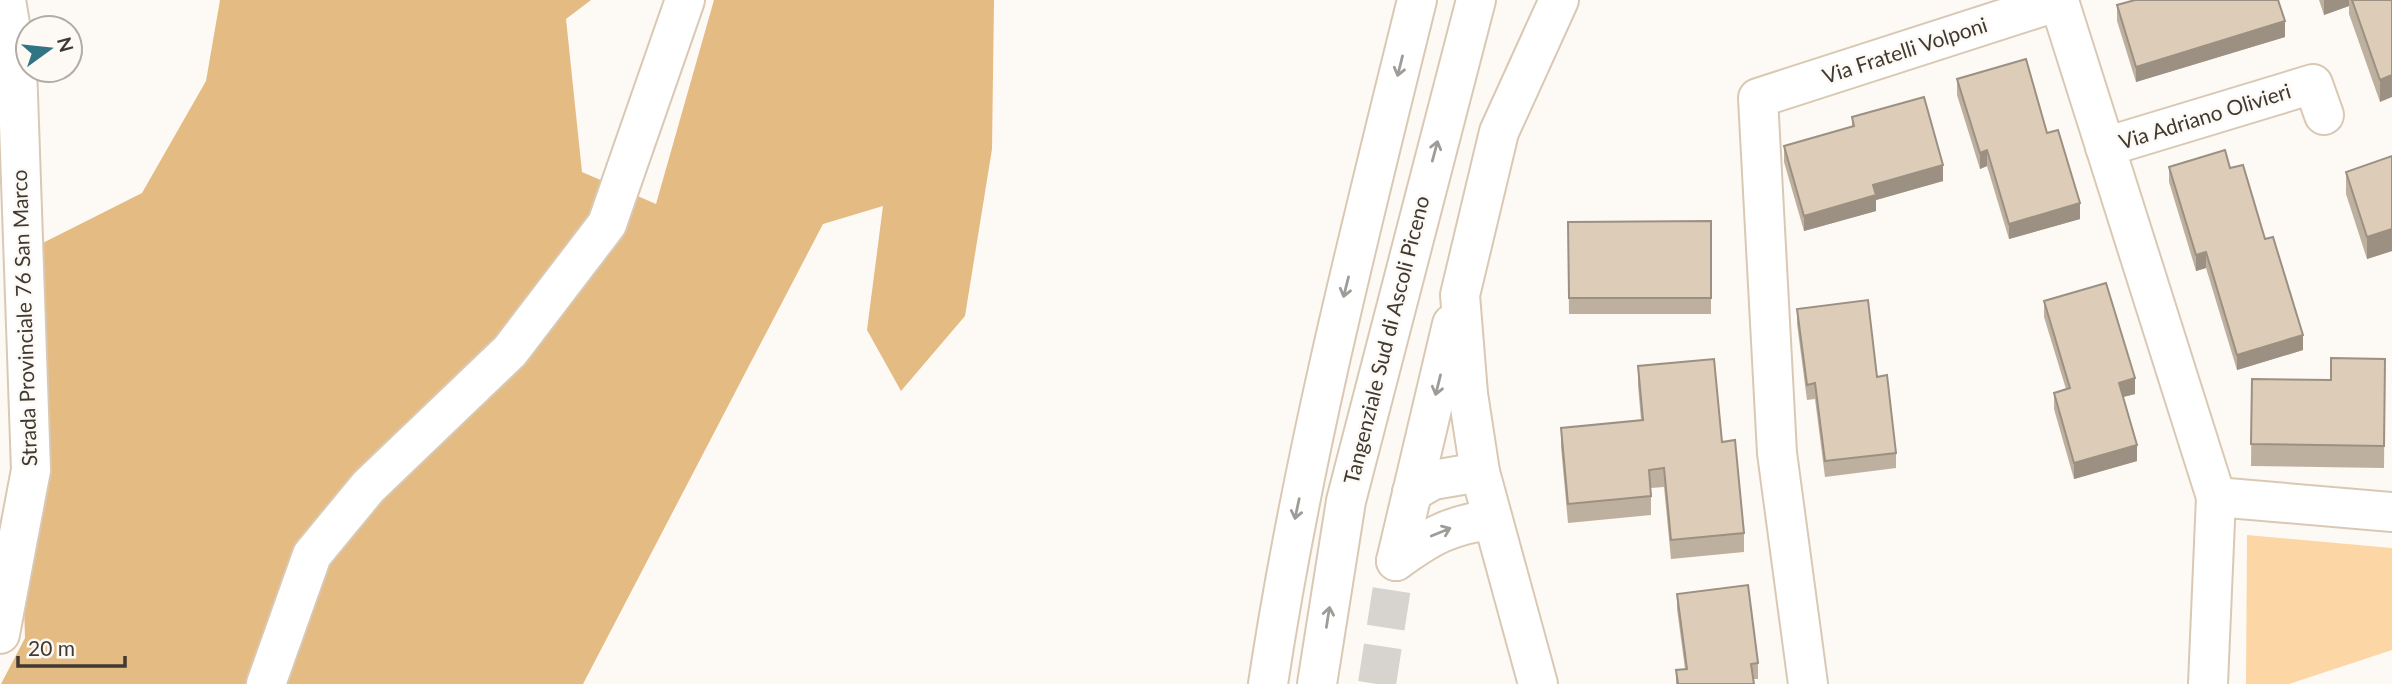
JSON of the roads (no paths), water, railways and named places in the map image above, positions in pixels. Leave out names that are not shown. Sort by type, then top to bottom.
[{"type":"main road","name":"Strada Provinciale 76 San Marco","points":[[0,634],[32,470],[17,66],[6,0]]},
{"type":"main road","points":[[266,684],[312,555],[368,487],[509,351],[607,224],[685,0]]},
{"type":"main road","points":[[1268,684],[1287,554],[1319,408],[1417,0]]},
{"type":"main road","name":"Tangenziale Sud di Ascoli Piceno","points":[[1317,684],[1346,501],[1476,0]]},
{"type":"main road","points":[[1492,520],[1467,522],[1432,535],[1396,561],[1499,132],[1559,0]]},
{"type":"main road","name":"Via Fratelli Volponi","points":[[1808,684],[1777,453],[1758,98],[2059,1],[2216,497],[2208,684]]},
{"type":"main road","name":"Via Adriano Olivieri","points":[[2105,147],[2313,84],[2324,115]]},
{"type":"main road","points":[[1460,295],[1468,394],[1480,472],[1538,684]]},
{"type":"main road","points":[[1412,492],[1433,480],[1480,472]]},
{"type":"main road","points":[[2216,497],[2392,512]]},
{"type":"tunnel","points":[[1377,684],[1396,561]]}]
